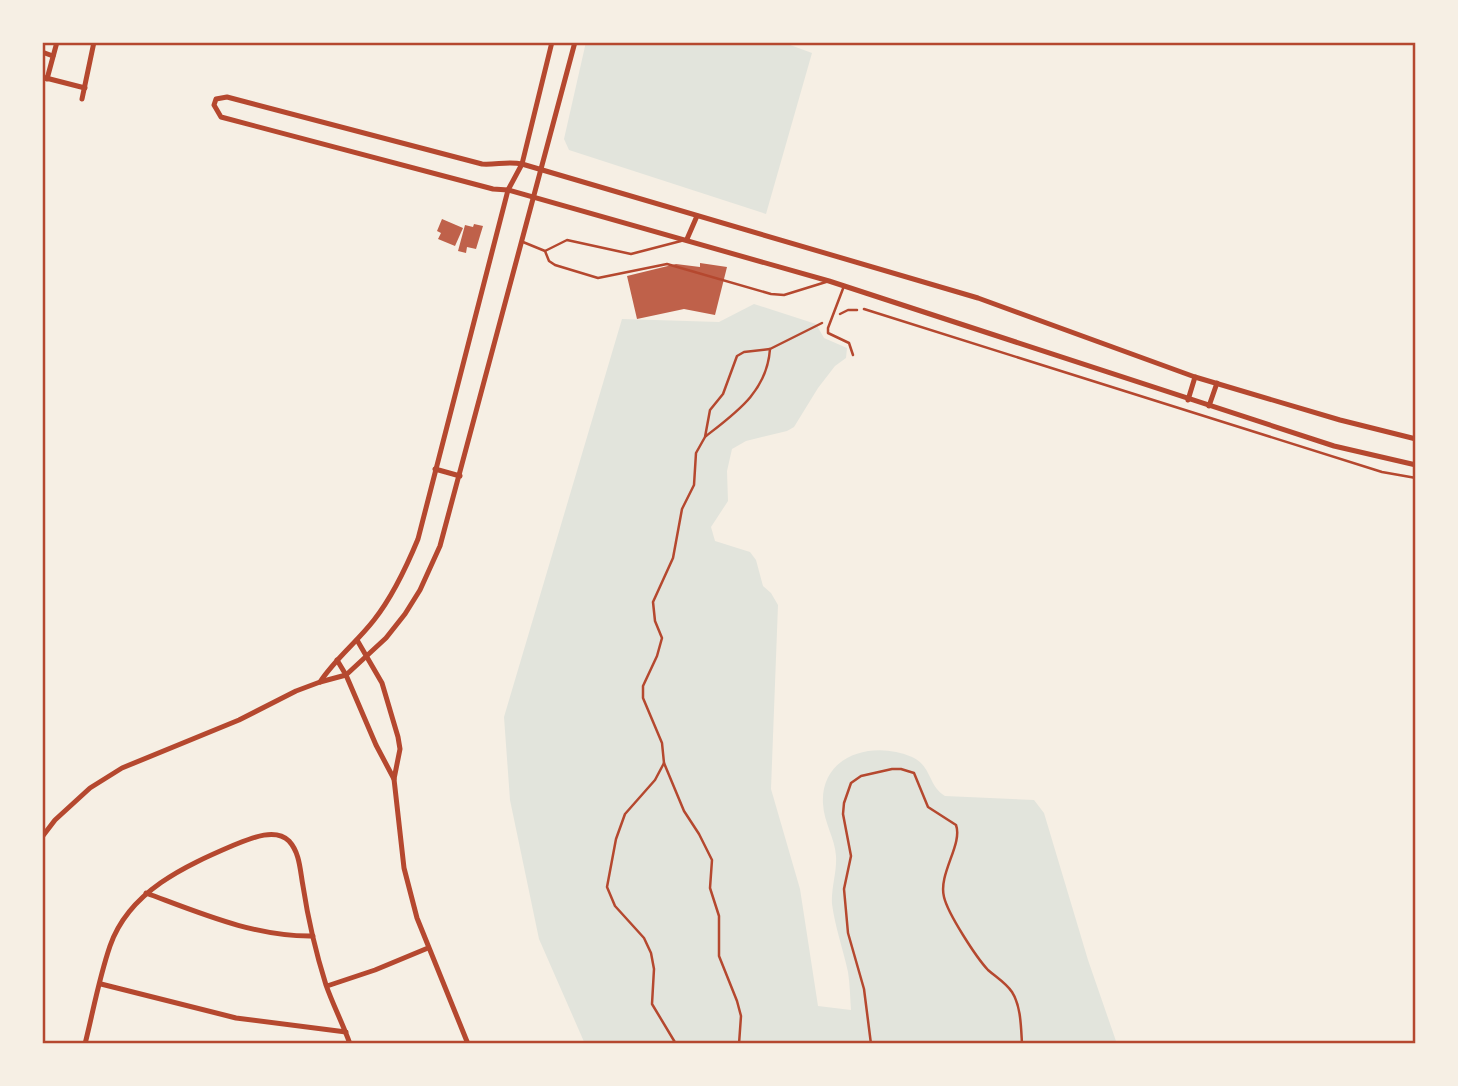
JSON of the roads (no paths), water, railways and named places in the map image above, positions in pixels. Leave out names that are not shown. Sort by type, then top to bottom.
[{"type":"street","points":[[57,42],[45,78],[85,88]]},
{"type":"street","points":[[82,99],[94,42]]},
{"type":"street","points":[[320,682],[375,618],[401,579],[418,540],[508,190],[522,164],[552,42]]},
{"type":"street","points":[[42,837],[55,820],[90,788],[122,768],[239,720],[320,682],[346,675],[386,638],[419,590],[440,546],[460,476],[575,42]]},
{"type":"street","points":[[42,52],[53,56]]},
{"type":"street","points":[[1416,439],[1340,420],[1195,377],[978,298],[522,164],[482,164],[227,97],[216,99],[214,105],[221,117],[687,239],[829,281],[1334,446],[1416,465]]},
{"type":"street","points":[[687,239],[697,216]]},
{"type":"street","points":[[1188,400],[1195,377]]},
{"type":"street","points":[[1209,406],[1217,383]]},
{"type":"street","points":[[435,469],[460,476]]},
{"type":"street","points":[[357,640],[382,683],[398,737],[400,749],[394,779],[404,868],[428,948],[468,1044]]},
{"type":"street","points":[[337,660],[394,779]]},
{"type":"street","points":[[85,1044],[111,944],[124,921],[146,893],[157,884],[212,854],[253,837],[273,835],[286,838],[296,850],[313,936],[327,986],[350,1044]]},
{"type":"street","points":[[146,893],[253,930],[289,937],[313,936]]},
{"type":"street","points":[[327,986],[428,948]]},
{"type":"street","points":[[101,984],[236,1018],[346,1032]]},
{"type":"lane","points":[[545,251],[567,240],[631,254],[687,239]]},
{"type":"lane","points":[[522,241],[545,251],[549,261],[555,265],[597,278],[667,264],[771,294],[784,295],[829,281]]},
{"type":"lane","points":[[844,286],[828,333],[849,343],[853,355]]},
{"type":"lane","points":[[864,309],[1382,472],[1416,478]]}]
